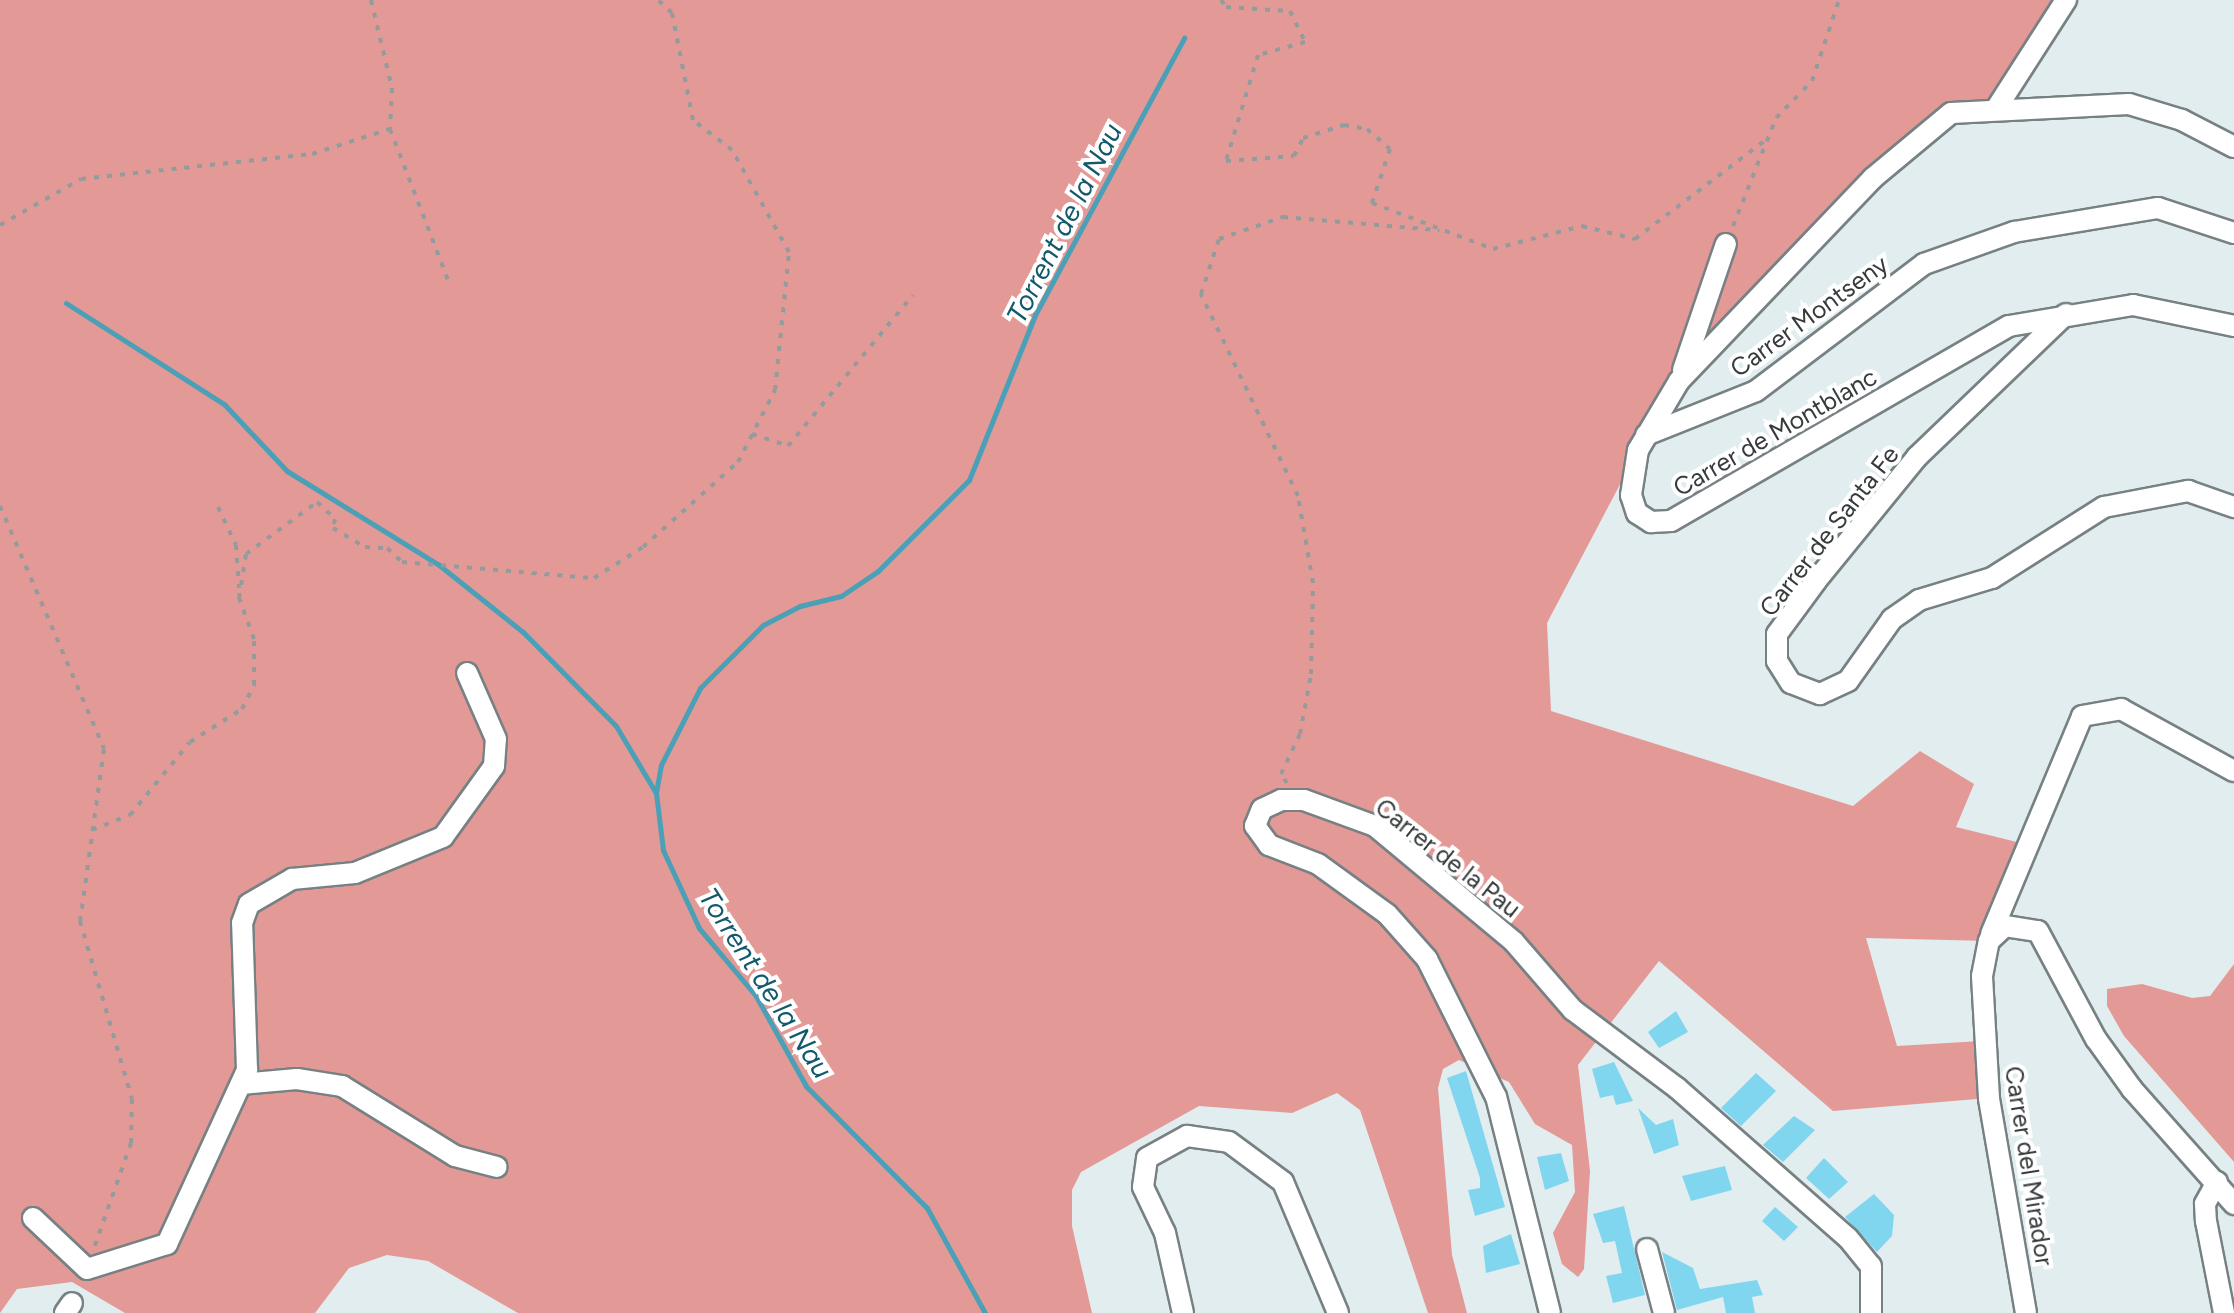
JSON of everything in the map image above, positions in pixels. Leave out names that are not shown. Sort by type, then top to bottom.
[{"type":"street","points":[[1996,108],[2066,0]]},
{"type":"street","name":"Carrer de Montblanc","points":[[2068,313],[2009,326],[1671,521],[1651,522],[1637,513],[1631,495],[1646,434],[1679,382],[1873,178],[1951,113],[2129,104],[2182,120],[2234,146]]},
{"type":"street","name":"Carrer Montseny","points":[[1646,434],[1756,391],[1924,264],[2014,232],[2158,208],[2234,233]]},
{"type":"street","name":"Carrer de Montblanc","points":[[1679,382],[1726,244]]},
{"type":"street","points":[[2068,313],[2133,304],[2234,326]]},
{"type":"street","name":"Carrer de Santa Fe","points":[[2068,313],[1916,457],[1816,580],[1778,634],[1777,661],[1791,682],[1820,694],[1848,681],[1892,618],[1919,600],[1992,578],[2104,507],[2188,491],[2234,508]]},
{"type":"street","points":[[33,1218],[87,1269],[167,1244],[248,1070],[242,923],[248,904],[292,879],[355,873],[443,838],[494,766],[496,739],[467,674]]},
{"type":"street","name":"Carrer del Mirador","points":[[2026,1313],[1989,1098],[1982,976],[1988,940],[2082,716],[2121,710],[2234,771]]},
{"type":"street","points":[[1297,800],[1262,809],[1255,826],[1269,844],[1318,864],[1387,914],[1427,959],[1496,1097],[1550,1313]]},
{"type":"street","name":"Carrer de la Pau","points":[[1297,800],[1337,806],[1375,826],[1514,942],[1573,1010],[1677,1088],[1848,1238],[1871,1266],[1871,1313]]},
{"type":"street","points":[[1988,940],[2005,926],[2038,931],[2096,1039],[2132,1089],[2234,1204]]},
{"type":"street","points":[[241,1084],[297,1079],[342,1086],[455,1156],[497,1167]]},
{"type":"street","points":[[1183,1313],[1165,1233],[1143,1187],[1146,1158],[1186,1136],[1228,1142],[1283,1182],[1338,1313]]},
{"type":"street","points":[[2217,1182],[2205,1204],[2224,1313]]},
{"type":"street","points":[[1647,1249],[1664,1313]]},
{"type":"path","points":[[372,0],[392,88],[390,129],[450,284]]},
{"type":"path","points":[[239,598],[246,554],[317,502],[334,520],[334,528],[365,547],[388,548],[402,562],[594,578],[643,546],[738,462],[774,390],[789,252],[732,150],[693,120],[672,13],[658,0]]},
{"type":"path","points":[[1221,0],[1226,7],[1290,12],[1305,42],[1258,55],[1226,161],[1294,156],[1302,138],[1344,125],[1368,129],[1390,149],[1372,204],[1494,249],[1582,226],[1635,239],[1768,138]]},
{"type":"path","points":[[1726,244],[1776,118],[1812,81],[1839,0]]},
{"type":"path","points":[[0,225],[81,178],[312,154],[390,129]]},
{"type":"path","points":[[1297,800],[1282,774],[1300,734],[1311,674],[1313,583],[1298,496],[1201,294],[1219,239],[1282,217],[1444,230]]},
{"type":"path","points":[[752,434],[788,446],[912,295]]},
{"type":"path","points":[[0,506],[100,735],[105,763],[80,921],[132,1099],[132,1142],[87,1269]]},
{"type":"path","points":[[92,830],[130,814],[190,742],[242,709],[254,685],[254,639],[239,598],[236,544],[218,506]]},
{"type":"shaded area","points":[[0,0],[2060,0],[1996,109],[1951,113],[1752,299],[1646,435],[1547,623],[1551,711],[1853,806],[1920,751],[1974,784],[1956,827],[2029,845],[1989,941],[1866,938],[1897,1046],[1981,1041],[1989,1098],[1833,1111],[1659,961],[1578,1065],[1590,1171],[1584,1269],[1578,1277],[1562,1264],[1553,1233],[1575,1192],[1572,1145],[1535,1124],[1509,1082],[1459,1060],[1443,1069],[1438,1088],[1452,1255],[1467,1313],[1428,1313],[1360,1110],[1337,1093],[1292,1113],[1199,1106],[1081,1172],[1072,1190],[1072,1226],[1092,1313],[518,1313],[428,1261],[387,1255],[349,1268],[315,1313],[125,1313],[72,1282],[17,1289],[0,1313]]},
{"type":"shaded area","points":[[2234,964],[2234,1162],[2124,1036],[2107,1006],[2107,989],[2142,984],[2192,998],[2210,996]]},
{"type":"building","points":[[1676,1011],[1688,1032],[1659,1048],[1648,1032]]},
{"type":"building","points":[[1614,1062],[1633,1101],[1616,1105],[1613,1095],[1600,1098],[1592,1069]]},
{"type":"building","points":[[1466,1071],[1505,1207],[1475,1216],[1468,1190],[1480,1188],[1480,1178],[1447,1078]]},
{"type":"building","points":[[1756,1073],[1776,1091],[1741,1126],[1721,1108]]},
{"type":"building","points":[[1638,1108],[1656,1125],[1673,1119],[1679,1145],[1654,1154]]},
{"type":"building","points":[[1794,1116],[1815,1130],[1783,1162],[1763,1145]]},
{"type":"building","points":[[1561,1153],[1569,1181],[1545,1190],[1537,1157]]},
{"type":"building","points":[[1824,1158],[1848,1182],[1829,1199],[1806,1178]]},
{"type":"building","points":[[1725,1166],[1732,1190],[1691,1201],[1682,1176]]},
{"type":"building","points":[[1874,1194],[1894,1215],[1892,1236],[1877,1252],[1845,1217]]},
{"type":"building","points":[[1624,1206],[1645,1295],[1613,1303],[1606,1276],[1622,1273],[1615,1241],[1603,1243],[1593,1214]]},
{"type":"building","points":[[1775,1207],[1798,1227],[1784,1241],[1762,1221]]},
{"type":"building","points":[[1511,1234],[1520,1264],[1486,1273],[1483,1246]]},
{"type":"building","points":[[1662,1252],[1693,1268],[1700,1289],[1757,1280],[1763,1295],[1752,1297],[1755,1313],[1726,1313],[1723,1297],[1677,1310]]},
{"type":"waterway","name":"Torrent de la Nau","points":[[985,1313],[927,1208],[806,1086],[756,996],[699,928],[663,850],[656,793],[661,765],[700,688],[763,625],[800,606],[841,596],[878,571],[969,480],[1035,315],[1184,38]]},
{"type":"waterway","points":[[66,303],[224,404],[287,471],[439,565],[523,632],[616,726],[656,793]]}]
